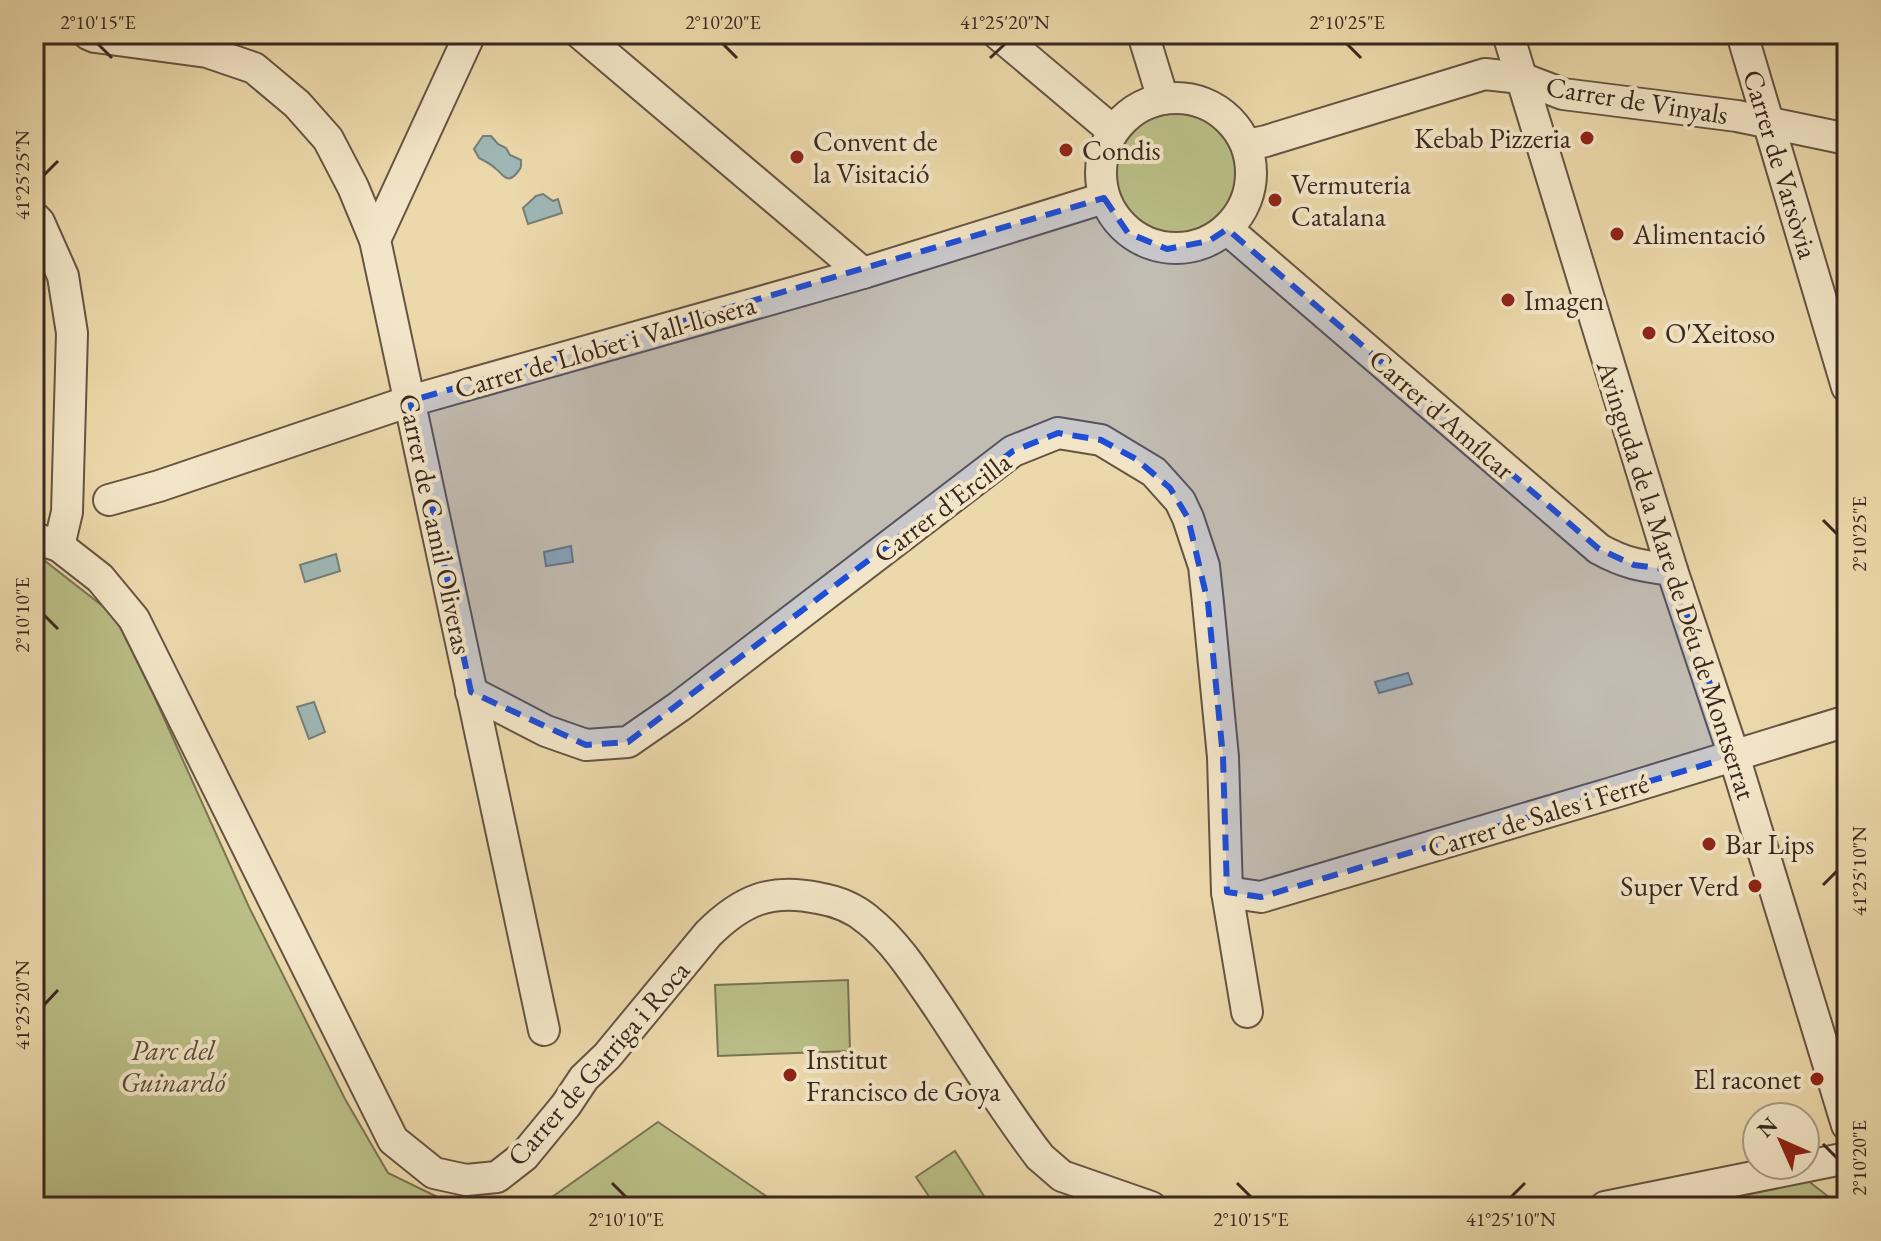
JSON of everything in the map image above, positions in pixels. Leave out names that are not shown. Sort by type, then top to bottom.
[{"type":"street","name":"Carrer de Camil Oliveras","points":[[88,34],[207,52],[254,68],[297,104],[328,139],[353,187],[375,240],[544,1030]]},
{"type":"street","points":[[375,240],[470,34]]},
{"type":"street","points":[[581,34],[863,273]]},
{"type":"street","points":[[998,34],[1113,131]]},
{"type":"street","points":[[1143,34],[1163,99]]},
{"type":"street","name":"Avinguda de la Mare de Déu de Montserrat","points":[[1508,34],[1672,570],[1734,756],[1847,1125]]},
{"type":"street","name":"Carrer de Varsòvia","points":[[1742,34],[1847,387]]},
{"type":"street","points":[[1248,145],[1485,74],[1521,78]]},
{"type":"street","name":"Carrer de Vinyals","points":[[1521,78],[1563,94],[1737,116],[1847,139]]},
{"type":"street","points":[[1185,98],[1206,104],[1239,131],[1248,145],[1251,175],[1249,193],[1240,213],[1227,229],[1209,241],[1167,249],[1146,243],[1128,233],[1113,217],[1104,198],[1100,175],[1103,152],[1113,131],[1126,116],[1144,105],[1163,99],[1185,98]]},
{"type":"street","name":"Carrer de Llobet i Vall-llosera","points":[[109,500],[173,482],[410,401],[863,273],[1104,198]]},
{"type":"street","points":[[34,217],[63,276],[72,333],[67,512],[47,542]]},
{"type":"street","name":"Carrer d'Amílcar","points":[[1227,229],[1599,549],[1634,565],[1672,570]]},
{"type":"street","name":"Carrer d'Ercilla","points":[[471,692],[546,731],[586,745],[628,742],[691,698],[1013,451],[1058,433],[1101,440],[1154,472],[1170,488],[1188,518],[1204,566],[1223,757],[1227,892],[1247,1012]]},
{"type":"street","name":"Carrer de Garriga i Roca","points":[[47,542],[100,578],[134,619],[393,1140],[434,1173],[466,1180],[497,1177],[524,1156],[584,1078],[607,1056],[727,915],[764,897],[786,894],[830,900],[867,919],[884,935],[927,991],[1040,1157],[1062,1176],[1151,1207]]},
{"type":"street","name":"Carrer de Sales i Ferré","points":[[1227,892],[1261,897],[1847,721]]},
{"type":"street","points":[[1605,1207],[1847,1158]]},
{"type":"highlighted area","points":[[1104,198],[1128,233],[1167,249],[1209,241],[1227,229],[1599,549],[1634,565],[1672,570],[1734,756],[1261,897],[1227,892],[1223,757],[1208,603],[1188,518],[1170,488],[1136,459],[1101,440],[1058,433],[1013,451],[628,742],[586,745],[471,692],[410,401]]},
{"type":"green space","points":[[1175,112],[1199,117],[1219,130],[1232,150],[1237,174],[1232,198],[1219,218],[1199,231],[1175,236],[1151,231],[1131,218],[1118,198],[1113,174],[1118,150],[1131,130],[1151,117]]},
{"type":"green space","name":"Parc del Guinardó","points":[[34,557],[45,561],[114,615],[249,907],[345,1099],[388,1173],[458,1207],[34,1207]]},
{"type":"green space","points":[[848,980],[850,1051],[718,1056],[715,985]]},
{"type":"green space","points":[[658,1122],[782,1207],[538,1207]]},
{"type":"green space","points":[[955,1151],[991,1207],[936,1207],[916,1177]]},
{"type":"green space","points":[[1808,1181],[1834,1201],[1836,1207],[1687,1207]]},
{"type":"water","points":[[483,136],[491,136],[510,155],[521,160],[514,176],[505,177],[479,158],[474,149]]},
{"type":"water","points":[[543,194],[553,201],[558,199],[562,213],[528,224],[523,208]]},
{"type":"water","points":[[571,546],[573,562],[546,566],[544,552]]},
{"type":"water","points":[[336,554],[340,571],[305,582],[300,565]]},
{"type":"water","points":[[1408,673],[1412,684],[1379,693],[1375,682]]},
{"type":"water","points":[[314,702],[325,732],[309,739],[297,707]]},
{"type":"place","name":"Kebab Pizzeria","points":[[1587,138]]},
{"type":"place","name":"Condis","points":[[1066,150]]},
{"type":"place","name":"Convent de la Visitació","points":[[797,157]]},
{"type":"place","name":"Vermuteria Catalana","points":[[1275,200]]},
{"type":"place","name":"Alimentació","points":[[1617,234]]},
{"type":"place","name":"Imagen","points":[[1508,300]]},
{"type":"place","name":"O'Xeitoso","points":[[1649,333]]},
{"type":"place","name":"Bar Lips","points":[[1709,844]]},
{"type":"place","name":"Super Verd","points":[[1755,886]]},
{"type":"place","name":"Institut Francisco de Goya","points":[[790,1075]]},
{"type":"place","name":"El raconet","points":[[1817,1079]]}]
